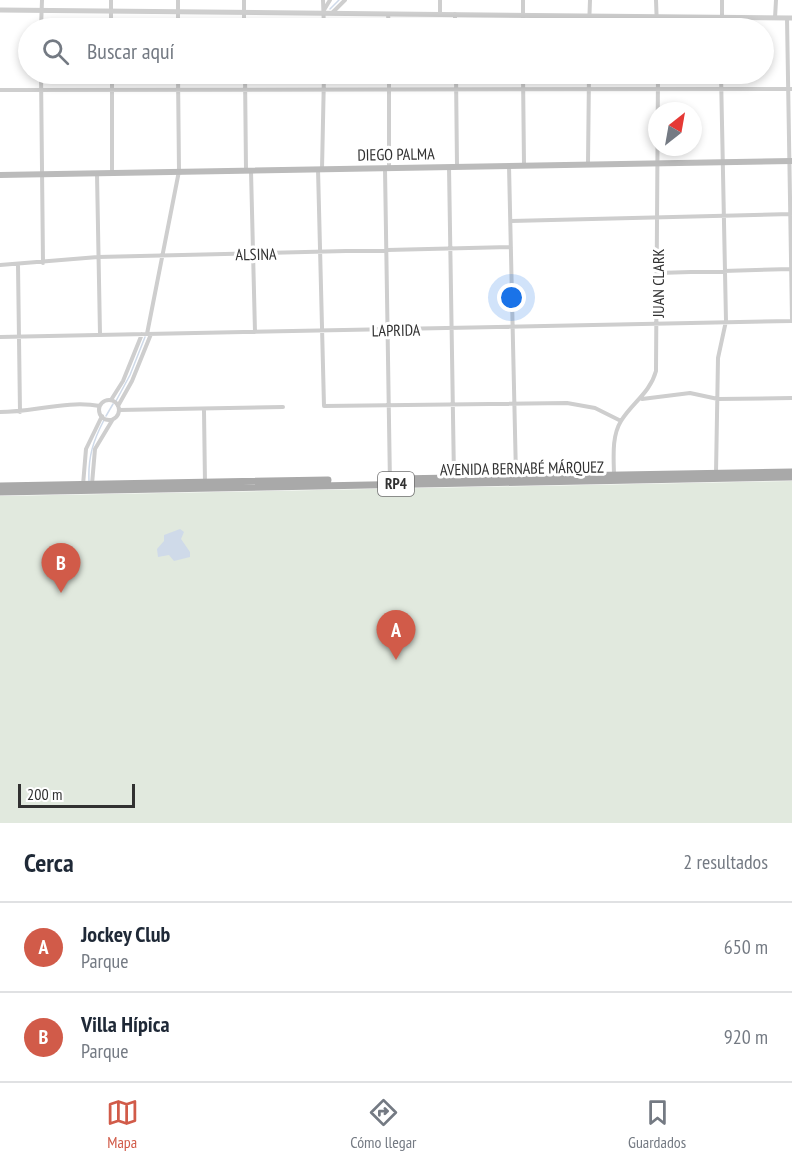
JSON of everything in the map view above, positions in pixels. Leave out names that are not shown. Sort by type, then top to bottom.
[{"type":"main road","name":"DIEGO PALMA","points":[[0,175],[791,161]]},
{"type":"main road","name":"AVENIDA BERNABÉ MÁRQUEZ","points":[[390,481],[516,477],[614,478],[792,472]]},
{"type":"main road","name":"AVENIDA BERNABÉ MÁRQUEZ","points":[[0,492],[390,481],[792,477]]},
{"type":"main road","name":"AVENIDA BERNABÉ MÁRQUEZ","points":[[0,486],[205,485]]},
{"type":"street","points":[[42,0],[42,18]]},
{"type":"street","points":[[111,0],[111,18]]},
{"type":"street","points":[[178,0],[178,18]]},
{"type":"street","points":[[244,0],[244,18]]},
{"type":"street","points":[[323,0],[323,18]]},
{"type":"street","points":[[323,11],[330,0]]},
{"type":"street","points":[[333,12],[345,0]]},
{"type":"street","points":[[440,0],[440,12]]},
{"type":"street","points":[[523,0],[523,18]]},
{"type":"street","points":[[589,15],[590,0]]},
{"type":"street","points":[[656,0],[656,16]]},
{"type":"street","points":[[722,0],[722,16]]},
{"type":"street","points":[[776,0],[776,18]]},
{"type":"street","points":[[0,9],[440,12],[790,18],[792,320]]},
{"type":"street","points":[[388,13],[388,18]]},
{"type":"street","points":[[455,13],[455,18]]},
{"type":"street","points":[[41,84],[43,263]]},
{"type":"street","points":[[112,84],[112,173]]},
{"type":"street","points":[[92,484],[95,449],[132,381],[147,334],[164,255],[179,171],[178,84]]},
{"type":"street","points":[[246,84],[255,332]]},
{"type":"street","points":[[324,84],[319,253],[324,406],[515,402],[584,405],[621,421],[615,440],[614,478]]},
{"type":"street","points":[[390,84],[387,251],[390,481]]},
{"type":"street","points":[[456,84],[457,166]]},
{"type":"street","points":[[523,84],[524,165]]},
{"type":"street","points":[[588,164],[589,84]]},
{"type":"street","name":"JUAN CLARK","points":[[621,421],[642,399],[656,371],[658,322],[657,84]]},
{"type":"street","points":[[716,473],[718,358],[726,321],[721,84]]},
{"type":"street","points":[[0,90],[791,89]]},
{"type":"street","points":[[509,165],[516,477]]},
{"type":"street","points":[[448,166],[453,328],[454,478]]},
{"type":"street","points":[[97,174],[100,334]]},
{"type":"street","points":[[511,220],[791,214]]},
{"type":"street","name":"ALSINA","points":[[0,265],[98,257],[511,247]]},
{"type":"street","points":[[18,265],[20,412]]},
{"type":"street","points":[[658,273],[792,269]]},
{"type":"street","name":"LAPRIDA","points":[[0,337],[792,320]]},
{"type":"street","points":[[0,412],[20,412],[81,404],[100,406],[111,400],[147,334]]},
{"type":"street","points":[[642,399],[690,393],[718,399],[792,398]]},
{"type":"street","points":[[111,400],[118,408],[204,410],[283,406]]},
{"type":"street","points":[[83,485],[86,449],[102,416],[100,406]]},
{"type":"street","points":[[204,410],[205,485]]},
{"type":"street","points":[[102,416],[113,418]]},
{"type":"shaded area","points":[[792,481],[792,823],[0,823],[0,496]]},
{"type":"water","points":[[180,529],[184,532],[181,539],[190,552],[190,557],[174,561],[169,555],[158,557],[157,549],[164,541],[164,535]]},
{"type":"waterway","points":[[330,9],[339,0]]},
{"type":"waterway","points":[[116,401],[130,375],[145,337]]},
{"type":"waterway","points":[[106,416],[113,404]]},
{"type":"waterway","points":[[89,481],[92,449],[104,420]]},
{"type":"place","name":"Villa Hípica","points":[[61,593]]},
{"type":"place","name":"Jockey Club","points":[[396,660]]}]
